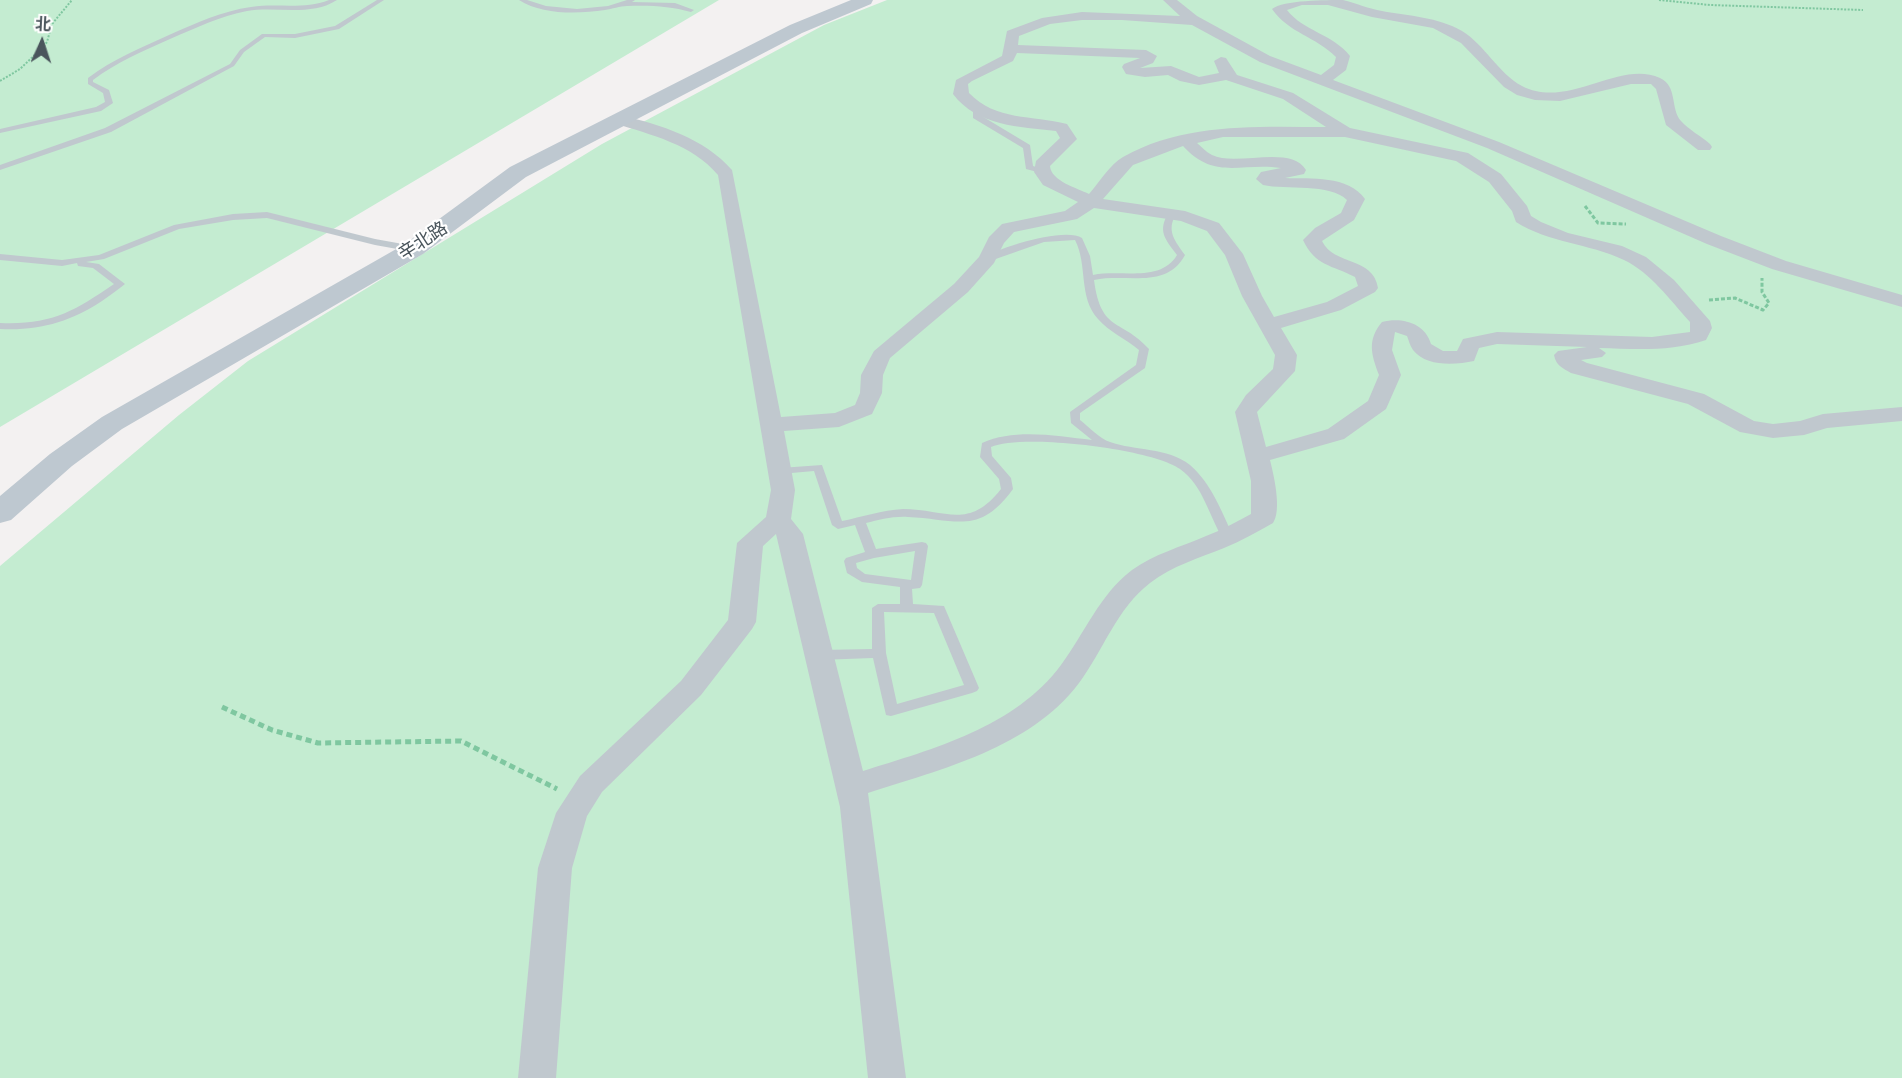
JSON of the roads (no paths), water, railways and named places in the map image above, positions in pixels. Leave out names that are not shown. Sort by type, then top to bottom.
[{"type":"main road","name":"辛北路","points":[[0,513],[61,460],[112,423],[414,249],[518,171],[796,29],[865,0]]},
{"type":"street","points":[[1169,0],[1197,21],[1265,59],[1493,144],[1779,266],[1902,301]]},
{"type":"street","points":[[1322,81],[1341,67],[1343,56],[1330,43],[1288,21],[1280,9],[1284,4],[1303,0],[1329,2],[1392,18],[1430,24],[1454,32],[1468,41],[1487,59],[1505,82],[1532,95],[1565,97],[1629,80],[1654,81],[1663,87],[1672,122],[1704,147]]},
{"type":"street","points":[[851,787],[985,740],[1020,718],[1049,698],[1067,678],[1122,594],[1161,562],[1227,536],[1264,518],[1263,481],[1246,412],[1254,400],[1284,371],[1286,355],[1252,296],[1234,254],[1213,227],[1185,216],[1091,202],[1050,181],[1042,172],[1042,165],[1068,139],[1061,127],[1009,120],[976,109],[961,94],[961,83],[967,78],[1008,58],[1012,34],[1048,21],[1070,18],[1149,16],[1197,21]]},
{"type":"street","points":[[1011,50],[1146,54],[1150,56],[1148,60],[1129,67],[1131,71],[1137,73],[1171,70],[1186,81],[1217,80],[1229,75]]},
{"type":"street","points":[[1248,50],[1231,53],[1221,61],[1232,78],[1288,96],[1345,132]]},
{"type":"street","points":[[537,1078],[555,868],[572,813],[591,784],[691,688],[742,622],[750,543],[778,520],[783,490],[726,174],[719,163],[703,150],[620,120]]},
{"type":"street","points":[[772,425],[839,420],[864,409],[871,393],[872,375],[881,355],[962,288],[987,259],[996,241],[1008,228],[1071,214],[1091,202],[1127,161],[1186,140],[1223,132],[1345,132],[1462,158],[1494,178],[1521,210],[1522,218],[1528,223],[1556,237],[1615,249],[1632,256],[1657,274],[1700,321],[1702,328],[1699,336],[1684,341],[1652,343],[1497,338],[1470,343],[1466,356],[1450,359],[1432,356],[1421,346],[1420,338],[1410,328],[1389,326],[1385,329],[1380,346],[1390,375],[1378,404],[1336,434],[1256,457]]},
{"type":"street","points":[[1186,140],[1205,158],[1214,161],[1279,164],[1298,170],[1267,176],[1265,179],[1269,181],[1337,187],[1353,194],[1356,200],[1348,216],[1312,240],[1314,249],[1322,256],[1364,275],[1369,282],[1368,288],[1334,306],[1269,325]]},
{"type":"street","points":[[1462,158],[1493,144]]},
{"type":"street","points":[[1652,343],[1641,350],[1627,352],[1565,355],[1566,362],[1579,368],[1696,399],[1748,427],[1773,431],[1804,428],[1823,421],[1902,414]]},
{"type":"street","points":[[778,520],[790,534],[856,807],[887,1078]]},
{"type":"lane","points":[[0,131],[87,113],[104,106],[109,103],[106,92],[90,83],[90,79],[134,51],[182,32],[209,18],[264,7],[305,9],[319,7],[334,0]]},
{"type":"lane","points":[[0,168],[108,130],[232,65],[242,51],[264,35],[295,36],[337,28],[381,0]]},
{"type":"lane","points":[[522,0],[543,9],[564,10],[602,8],[632,0]]},
{"type":"lane","points":[[621,4],[675,5],[691,10]]},
{"type":"lane","points":[[976,109],[976,116],[1027,147],[1029,167],[1042,172]]},
{"type":"lane","points":[[1088,279],[1109,275],[1149,275],[1171,269],[1179,262],[1181,255],[1167,232],[1166,222],[1172,214]]},
{"type":"lane","points":[[62,263],[101,257],[177,227],[233,217],[267,215],[375,242],[414,249]]},
{"type":"lane","points":[[987,259],[1039,241],[1068,236],[1078,238],[1083,245],[1090,296],[1100,317],[1144,348],[1141,366],[1075,412],[1075,421],[1105,445]]},
{"type":"lane","points":[[0,257],[96,266],[120,284],[63,319],[39,327],[0,326]]},
{"type":"lane","points":[[780,471],[818,467],[838,525],[905,513],[962,519],[977,515],[998,503],[1007,489],[1005,478],[986,457],[986,445],[995,440],[1017,438],[1105,445],[1163,456],[1183,465],[1205,490],[1227,536]]},
{"type":"lane","points":[[859,522],[872,554]]},
{"type":"lane","points":[[922,546],[916,585],[862,578],[851,570],[850,561],[872,554],[922,546]]},
{"type":"lane","points":[[906,584],[908,609]]},
{"type":"lane","points":[[878,608],[939,609],[972,688],[891,711],[879,653],[878,608]]},
{"type":"lane","points":[[819,655],[879,653]]}]
